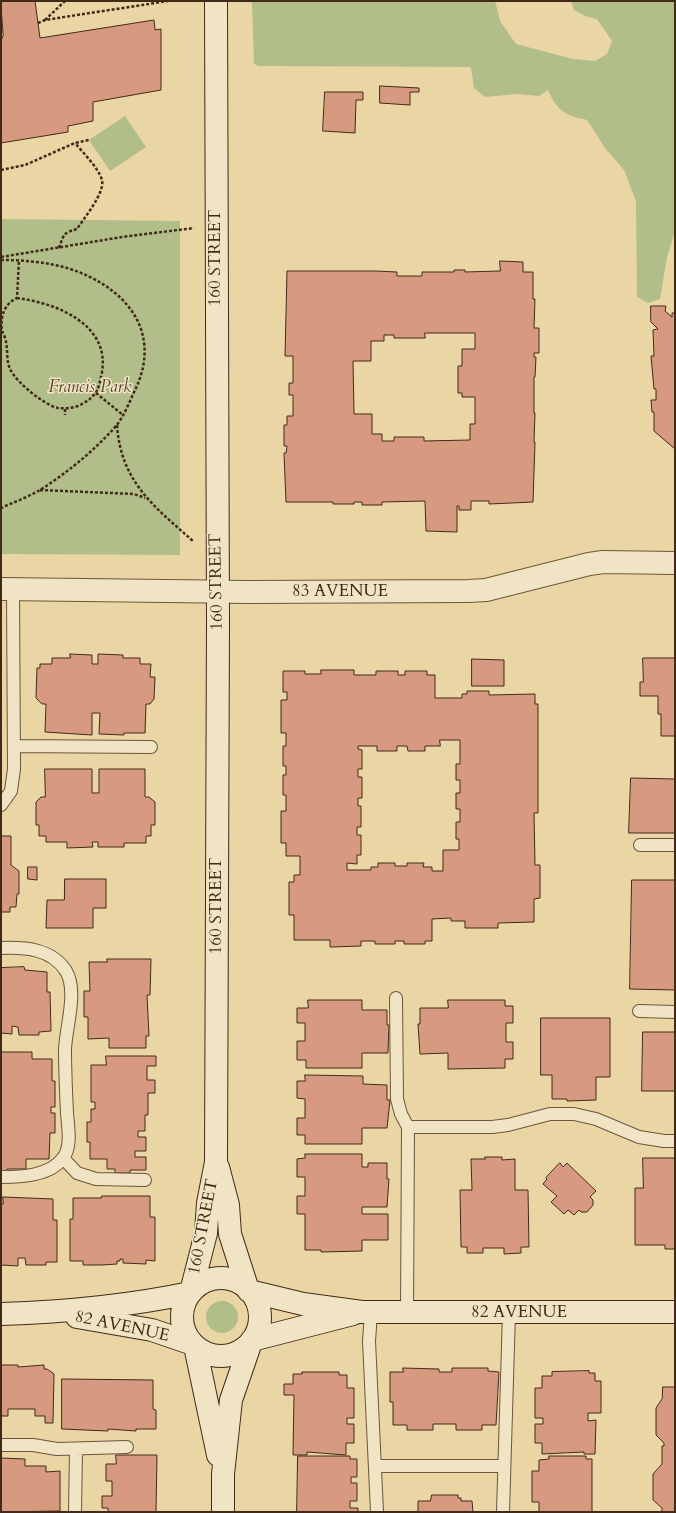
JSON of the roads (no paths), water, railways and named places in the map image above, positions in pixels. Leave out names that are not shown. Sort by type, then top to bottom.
[{"type":"street","name":"160 STREET","points":[[190,1293],[206,1233],[208,1203],[216,1162],[216,1]]},
{"type":"street","name":"83 AVENUE","points":[[7,589],[468,591],[486,590],[589,564],[603,562],[675,563]]},
{"type":"street","name":"160 STREET","points":[[216,1162],[228,1204],[230,1234],[249,1290]]},
{"type":"street","points":[[222,1512],[223,1474],[230,1400],[259,1321],[257,1304],[249,1290],[238,1282],[225,1278],[212,1279],[201,1284],[190,1293],[182,1314],[183,1326],[187,1337],[194,1345],[206,1353],[218,1356],[230,1355],[241,1350],[251,1341]]},
{"type":"street","name":"82 AVENUE","points":[[249,1290],[303,1304],[367,1312],[675,1312]]},
{"type":"street","name":"82 AVENUE","points":[[1,1314],[50,1312],[137,1303],[190,1293]]},
{"type":"street","name":"82 AVENUE","points":[[50,1312],[152,1330],[194,1345]]},
{"type":"street","name":"82 AVENUE","points":[[251,1341],[367,1312]]},
{"type":"street","points":[[194,1345],[223,1474]]},
{"type":"lane","points":[[1,805],[11,791],[14,746],[7,589]]},
{"type":"lane","points":[[14,746],[151,747]]},
{"type":"lane","points":[[640,845],[675,845]]},
{"type":"lane","points":[[1,948],[16,947],[45,953],[53,957],[69,976],[71,996],[65,1048],[68,1141],[64,1158],[46,1171],[29,1175],[1,1177]]},
{"type":"lane","points":[[396,998],[397,1099],[401,1114],[408,1127],[407,1313]]},
{"type":"lane","points":[[639,1011],[675,1012]]},
{"type":"lane","points":[[408,1127],[492,1127],[508,1125],[550,1114],[574,1114],[596,1119],[639,1137],[675,1141]]},
{"type":"lane","points":[[64,1158],[77,1173],[96,1179],[145,1180]]},
{"type":"lane","points":[[367,1312],[377,1512]]},
{"type":"lane","points":[[503,1512],[509,1313]]},
{"type":"lane","points":[[1,1445],[33,1445],[57,1449],[127,1448]]},
{"type":"lane","points":[[75,1512],[76,1449]]},
{"type":"lane","points":[[375,1466],[504,1466]]},
{"type":"park label","name":"Francis Park","points":[[90,388]]}]
